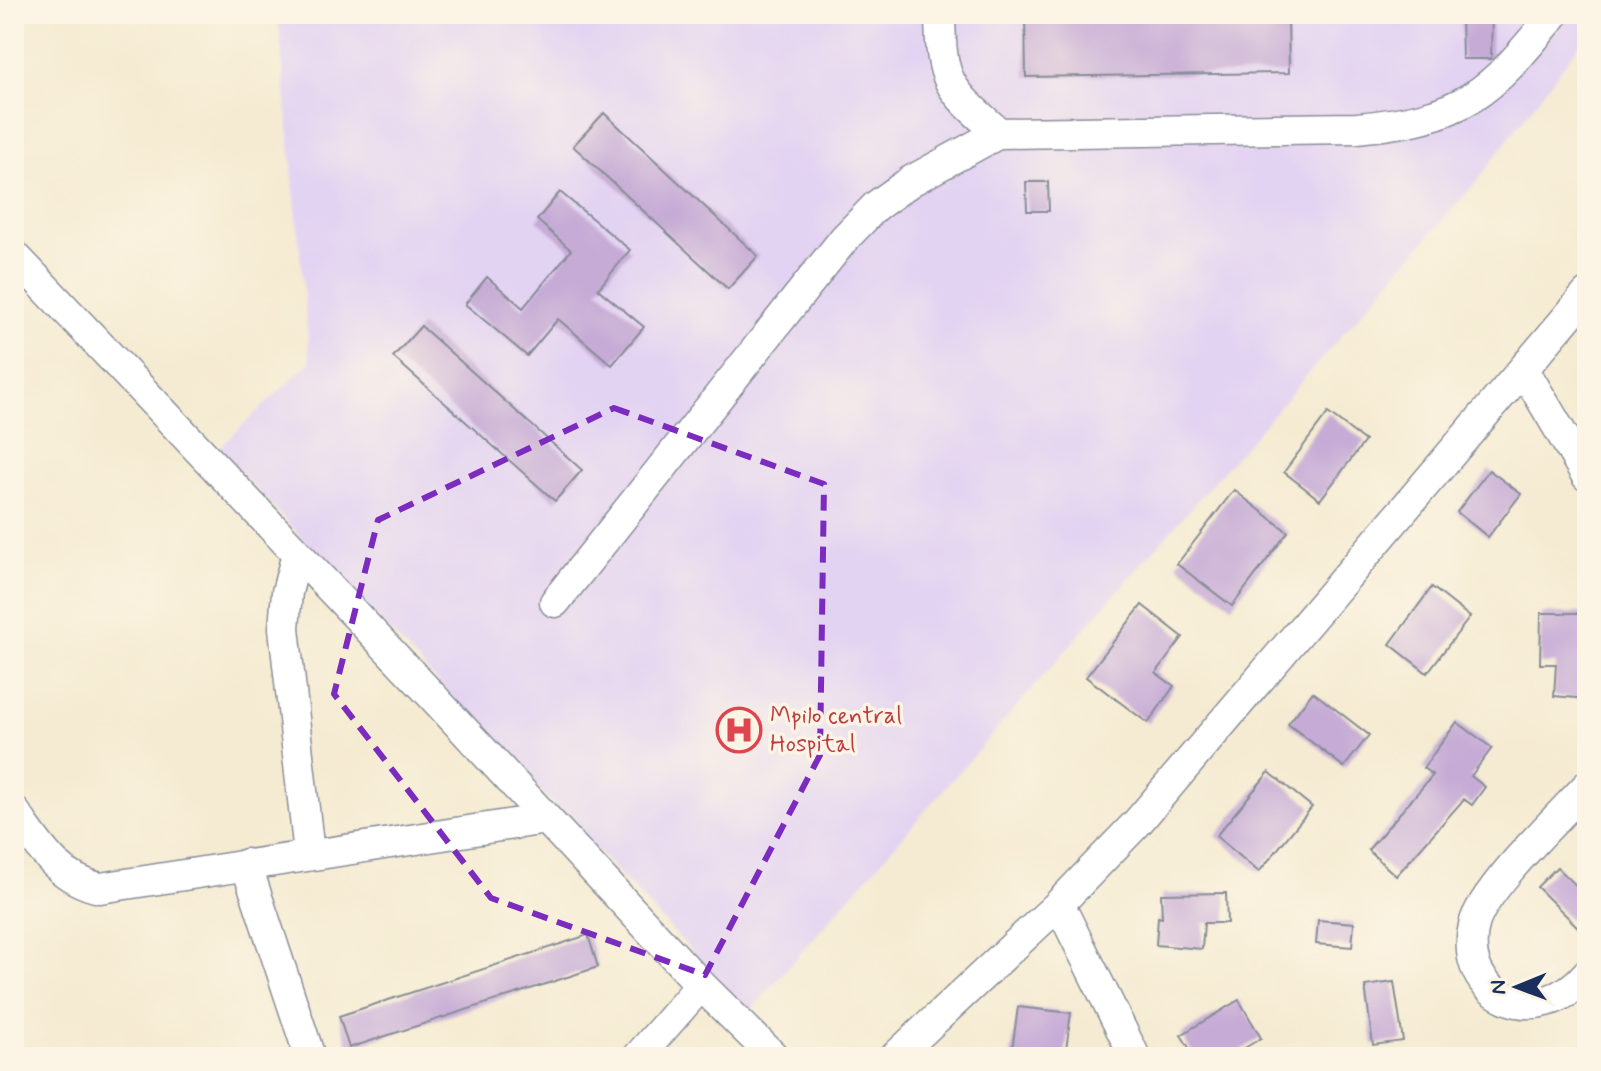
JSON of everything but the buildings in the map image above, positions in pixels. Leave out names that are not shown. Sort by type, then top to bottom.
[{"type":"street","points":[[940,14],[941,53],[946,78],[957,96],[999,133]]},
{"type":"street","points":[[555,602],[844,239],[876,206],[911,181],[999,133],[1357,128],[1408,123],[1448,112],[1478,97],[1507,72],[1554,14]]},
{"type":"street","points":[[14,255],[701,985],[774,1057]]},
{"type":"street","points":[[895,1057],[1059,904],[1189,765],[1587,294]]},
{"type":"street","points":[[1524,370],[1587,476]]},
{"type":"street","points":[[297,554],[287,592],[284,628],[309,854]]},
{"type":"street","points":[[1587,786],[1488,897],[1474,923],[1472,946],[1478,969],[1492,988],[1510,1002],[1535,1006],[1559,1000],[1587,974]]},
{"type":"street","points":[[14,811],[50,860],[80,884],[100,888],[124,887],[246,864],[546,819]]},
{"type":"street","points":[[246,864],[310,1057]]},
{"type":"street","points":[[1059,904],[1135,1057]]},
{"type":"street","points":[[638,1057],[701,985]]},
{"type":"highlighted area","points":[[614,408],[824,484],[820,755],[705,975],[491,898],[334,694],[378,520]]},
{"type":"shaded area","name":"Mpilo central Hospital","points":[[278,14],[1587,14],[1587,34],[1477,181],[749,1012],[218,449],[310,362]]},
{"type":"place","name":"Mpilo central Hospital","points":[[739,730]]}]
